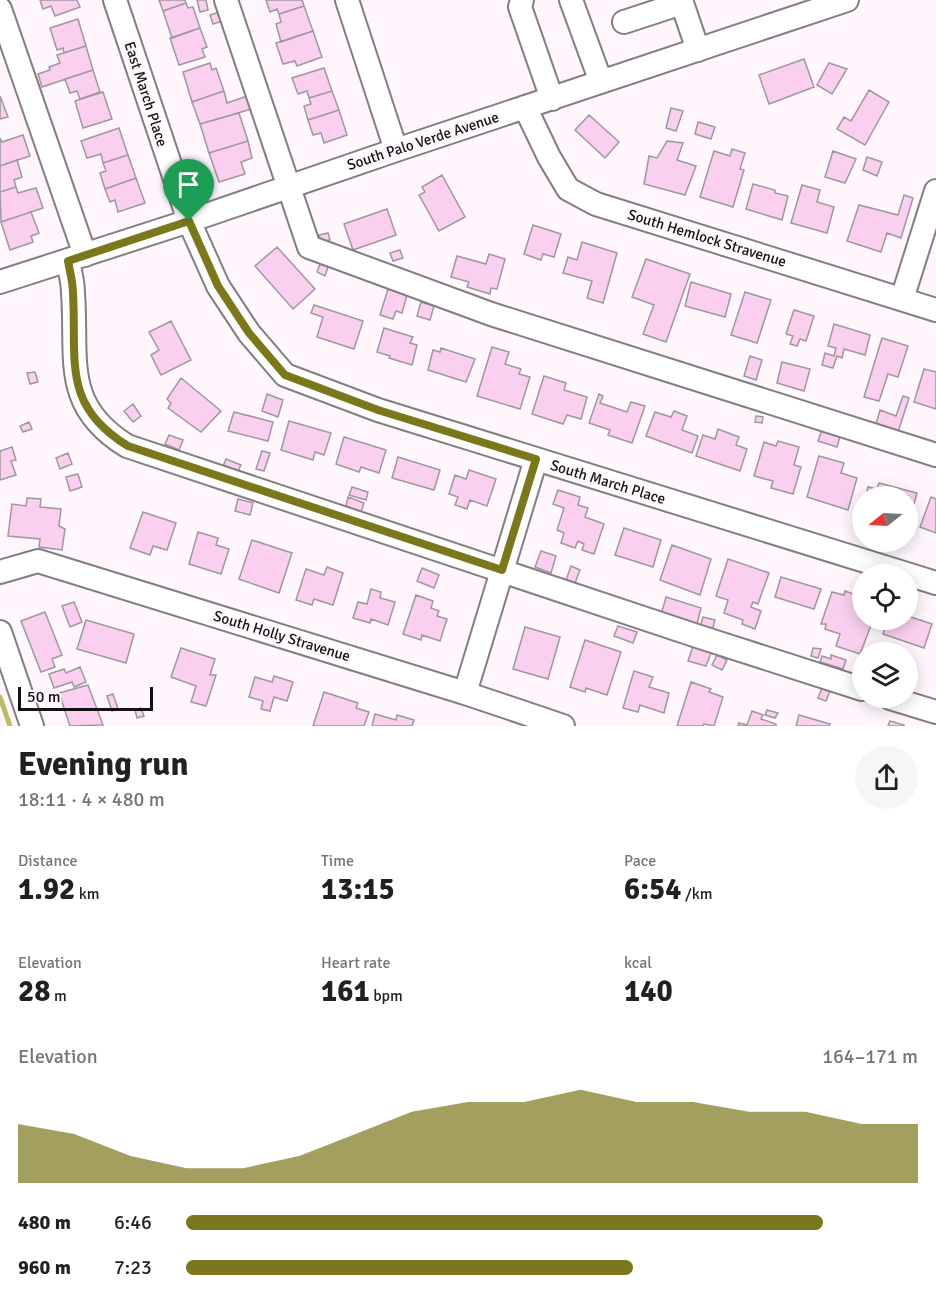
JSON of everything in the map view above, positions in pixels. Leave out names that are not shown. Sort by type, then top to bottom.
[{"type":"street","name":"East March Place","points":[[115,0],[189,221]]},
{"type":"street","points":[[226,0],[309,247],[491,314],[936,455]]},
{"type":"street","points":[[347,0],[396,150]]},
{"type":"street","points":[[522,0],[520,7],[552,99]]},
{"type":"street","points":[[571,0],[601,82]]},
{"type":"street","name":"South Palo Verde Avenue","points":[[0,282],[189,221],[847,0]]},
{"type":"street","points":[[624,22],[682,3],[698,50]]},
{"type":"street","points":[[0,9],[76,258],[73,291],[74,363],[78,383],[84,401],[96,422],[108,434],[128,446],[159,457],[852,686]]},
{"type":"street","name":"South Hemlock Stravenue","points":[[525,108],[568,189],[596,204],[936,310]]},
{"type":"street","points":[[902,299],[936,191]]},
{"type":"street","name":"South March Place","points":[[189,221],[218,286],[249,333],[285,375],[378,410],[936,583]]},
{"type":"street","points":[[465,693],[536,459]]},
{"type":"street","name":"South Holly Stravenue","points":[[0,572],[38,561],[465,693],[563,726]]},
{"type":"street","points":[[0,632],[32,726]]},
{"type":"street","points":[[918,707],[936,712]]},
{"type":"building","points":[[40,0],[77,0],[80,7],[55,16],[51,6],[43,9]]},
{"type":"building","points":[[159,0],[185,0],[186,3],[163,11]]},
{"type":"building","points":[[197,0],[206,0],[208,10],[200,12]]},
{"type":"building","points":[[266,0],[302,0],[304,6],[279,14],[277,9],[270,12]]},
{"type":"building","points":[[186,3],[188,8],[193,7],[200,28],[172,38],[163,11]]},
{"type":"building","points":[[304,6],[313,31],[281,42],[276,24],[281,22],[279,14]]},
{"type":"building","points":[[220,12],[223,21],[213,24],[210,15]]},
{"type":"building","points":[[78,19],[86,46],[64,53],[63,48],[57,50],[50,28]]},
{"type":"building","points":[[200,28],[207,47],[202,49],[205,57],[179,65],[170,38]]},
{"type":"building","points":[[313,31],[322,57],[297,66],[295,61],[283,64],[276,43]]},
{"type":"building","points":[[86,46],[93,70],[42,87],[38,74],[60,63],[57,55]]},
{"type":"building","points":[[804,59],[814,87],[769,104],[759,75]]},
{"type":"building","points":[[210,63],[212,70],[216,68],[224,91],[192,102],[183,72]]},
{"type":"building","points":[[829,63],[847,69],[832,94],[817,85]]},
{"type":"building","points":[[324,68],[332,91],[309,98],[307,91],[298,94],[292,78]]},
{"type":"building","points":[[93,70],[100,92],[80,99],[77,91],[70,93],[65,79]]},
{"type":"building","points":[[869,90],[889,102],[865,145],[837,129],[844,117],[851,121]]},
{"type":"building","points":[[224,91],[227,103],[250,95],[255,108],[200,124],[192,102]]},
{"type":"building","points":[[332,91],[339,110],[308,120],[304,106],[311,104],[309,98]]},
{"type":"building","points":[[103,92],[112,119],[83,128],[75,101]]},
{"type":"building","points":[[0,96],[8,117],[0,119]]},
{"type":"building","points":[[671,108],[683,111],[676,131],[666,128]]},
{"type":"building","points":[[339,110],[347,135],[324,143],[321,133],[313,135],[308,120]]},
{"type":"building","points":[[239,113],[248,141],[209,153],[200,124]]},
{"type":"building","points":[[589,115],[619,142],[605,158],[575,130]]},
{"type":"building","points":[[698,122],[715,127],[711,139],[695,134]]},
{"type":"building","points":[[119,128],[128,155],[103,163],[101,154],[87,158],[81,141]]},
{"type":"building","points":[[23,135],[30,156],[0,166],[0,138],[2,142]]},
{"type":"building","points":[[248,141],[252,158],[241,162],[245,174],[219,182],[209,153]]},
{"type":"building","points":[[667,141],[683,143],[677,160],[696,166],[685,195],[644,184],[649,156],[657,158]]},
{"type":"building","points":[[732,149],[745,153],[740,169],[744,170],[733,207],[700,197],[714,151],[730,156]]},
{"type":"building","points":[[833,151],[856,159],[845,183],[825,177]]},
{"type":"building","points":[[128,155],[136,178],[105,189],[100,173],[106,171],[103,163]]},
{"type":"building","points":[[867,157],[882,162],[877,176],[863,170]]},
{"type":"building","points":[[17,160],[22,177],[14,180],[16,187],[0,192],[0,166]]},
{"type":"building","points":[[442,175],[465,217],[439,231],[419,195],[425,192],[422,187]]},
{"type":"building","points":[[136,178],[145,203],[118,212],[115,200],[110,202],[105,189]]},
{"type":"building","points":[[753,184],[788,196],[782,220],[746,209]]},
{"type":"building","points":[[802,185],[820,190],[817,202],[834,207],[827,233],[791,223]]},
{"type":"building","points":[[16,187],[18,193],[36,188],[43,208],[1,222],[0,192]]},
{"type":"building","points":[[904,195],[913,198],[901,238],[887,233],[881,252],[847,241],[859,205],[898,215]]},
{"type":"building","points":[[387,209],[396,235],[353,250],[344,224]]},
{"type":"building","points":[[31,212],[39,233],[31,236],[33,242],[10,250],[1,222]]},
{"type":"building","points":[[533,225],[561,234],[554,257],[543,254],[541,260],[524,254]]},
{"type":"building","points":[[328,233],[330,240],[321,242],[319,235]]},
{"type":"building","points":[[582,242],[617,253],[603,303],[587,298],[592,281],[563,273],[568,257],[577,260]]},
{"type":"building","points":[[277,247],[315,289],[293,309],[255,266]]},
{"type":"building","points":[[400,250],[403,258],[393,261],[390,253]]},
{"type":"building","points":[[489,254],[505,259],[497,289],[491,288],[490,294],[467,287],[469,282],[451,277],[457,256],[486,264]]},
{"type":"building","points":[[646,259],[690,274],[666,342],[643,334],[654,305],[632,297]]},
{"type":"building","points":[[320,264],[328,267],[325,276],[317,272]]},
{"type":"building","points":[[691,282],[731,294],[725,317],[685,306]]},
{"type":"building","points":[[388,289],[407,295],[402,313],[396,311],[393,319],[380,315]]},
{"type":"building","points":[[745,292],[771,300],[757,343],[731,335]]},
{"type":"building","points":[[421,302],[434,306],[430,320],[417,316]]},
{"type":"building","points":[[314,305],[363,321],[354,349],[317,337],[323,317],[311,313]]},
{"type":"building","points":[[794,310],[814,316],[806,341],[800,339],[797,346],[790,344],[793,336],[786,334]]},
{"type":"building","points":[[171,321],[191,360],[161,375],[151,355],[159,350],[149,332]]},
{"type":"building","points":[[834,324],[870,335],[865,355],[844,349],[842,358],[837,356],[833,368],[822,365],[825,353],[834,356],[836,348],[828,346]]},
{"type":"building","points":[[384,328],[413,337],[410,343],[417,345],[412,365],[377,352]]},
{"type":"building","points":[[882,338],[908,346],[898,377],[888,374],[879,401],[864,397]]},
{"type":"building","points":[[492,347],[509,352],[505,364],[521,369],[519,374],[530,377],[520,409],[477,396]]},
{"type":"building","points":[[441,348],[475,359],[466,382],[428,370],[433,350],[440,352]]},
{"type":"building","points":[[750,356],[762,360],[756,380],[744,376]]},
{"type":"building","points":[[782,362],[810,369],[804,391],[777,383]]},
{"type":"building","points":[[924,369],[936,372],[936,409],[914,402]]},
{"type":"building","points":[[35,372],[38,382],[30,384],[27,373]]},
{"type":"building","points":[[544,376],[566,383],[564,390],[587,397],[581,419],[567,415],[563,424],[532,414]]},
{"type":"building","points":[[181,378],[221,411],[201,432],[168,408],[171,403],[167,399]]},
{"type":"building","points":[[267,394],[283,400],[278,417],[262,411]]},
{"type":"building","points":[[599,394],[603,396],[600,403],[627,412],[631,402],[645,406],[632,443],[608,435],[610,430],[589,423]]},
{"type":"building","points":[[903,396],[909,398],[898,432],[876,424],[880,410],[896,416]]},
{"type":"building","points":[[133,404],[141,416],[133,422],[124,411]]},
{"type":"building","points":[[674,411],[687,416],[682,430],[698,436],[692,453],[646,436],[655,412],[671,417]]},
{"type":"building","points":[[234,412],[273,422],[268,441],[228,431]]},
{"type":"building","points":[[756,416],[763,417],[762,423],[755,422]]},
{"type":"building","points":[[289,421],[331,433],[324,455],[315,452],[313,460],[281,450]]},
{"type":"building","points":[[29,422],[32,429],[23,432],[20,426]]},
{"type":"building","points":[[823,427],[841,433],[837,447],[818,441]]},
{"type":"building","points":[[718,429],[739,437],[736,445],[747,449],[740,471],[696,456],[703,435],[715,439]]},
{"type":"building","points":[[169,435],[183,440],[179,450],[165,444]]},
{"type":"building","points":[[344,437],[386,450],[379,473],[361,467],[359,472],[336,464]]},
{"type":"building","points":[[778,441],[799,447],[794,465],[801,467],[793,494],[771,488],[773,481],[754,476],[764,442],[776,446]]},
{"type":"building","points":[[12,447],[16,460],[11,461],[16,475],[0,480],[0,451]]},
{"type":"building","points":[[262,451],[270,453],[264,471],[256,469]]},
{"type":"building","points":[[68,453],[72,464],[60,469],[56,458]]},
{"type":"building","points":[[819,456],[844,463],[841,473],[857,478],[855,486],[852,486],[848,510],[807,497]]},
{"type":"building","points":[[398,457],[440,470],[434,490],[392,478]]},
{"type":"building","points":[[226,459],[241,465],[237,473],[222,469]]},
{"type":"building","points":[[469,470],[496,479],[487,506],[470,500],[467,509],[455,505],[458,497],[449,494],[455,475],[466,479]]},
{"type":"building","points":[[78,474],[82,487],[70,491],[66,477]]},
{"type":"building","points":[[352,487],[368,492],[366,500],[349,495]]},
{"type":"building","points":[[558,490],[580,497],[578,505],[588,508],[585,517],[604,524],[594,554],[582,550],[584,544],[578,541],[575,548],[561,543],[564,533],[557,530],[564,508],[553,504]]},
{"type":"building","points":[[348,497],[364,503],[361,512],[346,506]]},
{"type":"building","points":[[931,497],[936,499],[936,533],[920,527]]},
{"type":"building","points":[[27,498],[41,499],[40,507],[61,509],[59,526],[65,529],[62,550],[39,547],[40,539],[8,536],[12,504],[26,506]]},
{"type":"building","points":[[238,499],[253,503],[250,515],[235,511]]},
{"type":"building","points":[[143,512],[176,523],[167,550],[153,546],[150,555],[130,548]]},
{"type":"building","points":[[624,528],[661,540],[653,567],[615,555]]},
{"type":"building","points":[[198,532],[218,538],[216,545],[229,549],[221,574],[189,564]]},
{"type":"building","points":[[252,540],[292,553],[279,593],[239,579]]},
{"type":"building","points":[[672,545],[711,559],[700,595],[660,580]]},
{"type":"building","points":[[541,551],[556,556],[551,573],[535,567]]},
{"type":"building","points":[[728,559],[769,573],[758,604],[753,602],[751,607],[761,611],[755,629],[742,624],[743,620],[724,613],[728,600],[716,596]]},
{"type":"building","points":[[571,566],[580,570],[575,583],[566,580]]},
{"type":"building","points":[[327,567],[343,573],[333,605],[314,599],[312,605],[296,600],[306,569],[324,575]]},
{"type":"building","points":[[422,568],[439,575],[434,588],[417,581]]},
{"type":"building","points":[[781,577],[821,589],[814,609],[775,597]]},
{"type":"building","points":[[371,589],[381,592],[380,598],[395,602],[388,625],[371,619],[370,623],[353,618],[358,602],[367,604]]},
{"type":"building","points":[[845,591],[852,593],[852,630],[869,630],[865,642],[852,642],[852,651],[836,646],[840,634],[825,629],[826,624],[821,624],[832,592],[844,595]]},
{"type":"building","points":[[416,595],[433,601],[431,608],[439,611],[437,616],[447,619],[440,641],[422,635],[421,640],[403,634]]},
{"type":"building","points":[[666,597],[701,608],[696,628],[661,615]]},
{"type":"building","points":[[74,602],[82,622],[70,627],[62,606]]},
{"type":"building","points":[[45,612],[62,655],[52,659],[55,667],[41,672],[21,621]]},
{"type":"building","points":[[703,617],[715,620],[712,631],[700,628]]},
{"type":"building","points":[[918,619],[932,624],[924,648],[918,646],[918,642],[906,642],[883,634],[884,630],[918,630]]},
{"type":"building","points":[[86,620],[134,634],[126,663],[77,649]]},
{"type":"building","points":[[618,626],[637,632],[633,643],[614,636]]},
{"type":"building","points":[[525,627],[560,637],[548,679],[513,669]]},
{"type":"building","points":[[585,640],[621,652],[607,695],[586,688],[585,692],[570,687]]},
{"type":"building","points":[[693,646],[711,653],[706,666],[688,661]]},
{"type":"building","points":[[181,648],[215,659],[210,675],[216,675],[206,706],[191,702],[196,686],[171,677]]},
{"type":"building","points":[[813,648],[821,649],[818,658],[811,656]]},
{"type":"building","points":[[717,655],[727,660],[722,670],[712,665]]},
{"type":"building","points":[[831,655],[846,660],[843,669],[820,662],[822,656],[831,659]]},
{"type":"building","points":[[80,667],[86,682],[74,687],[72,682],[54,688],[49,674],[64,669],[66,673]]},
{"type":"building","points":[[634,671],[653,677],[649,687],[669,693],[664,713],[640,705],[638,712],[623,708]]},
{"type":"building","points":[[274,676],[293,682],[287,701],[274,697],[270,711],[261,709],[263,701],[249,697],[255,677],[272,682]]},
{"type":"building","points":[[691,682],[711,689],[709,692],[723,697],[714,726],[704,724],[703,726],[677,726]]},
{"type":"building","points":[[88,685],[103,725],[70,726],[59,693]]},
{"type":"building","points":[[822,688],[830,691],[826,701],[818,698]]},
{"type":"building","points":[[324,692],[358,703],[356,708],[369,712],[364,726],[313,726]]},
{"type":"building","points":[[113,694],[118,709],[112,711],[107,696]]},
{"type":"building","points":[[141,708],[144,716],[137,718],[135,710]]},
{"type":"building","points":[[767,710],[778,713],[775,718],[765,715]]},
{"type":"building","points":[[752,711],[763,715],[761,719],[776,724],[776,726],[738,726],[739,723],[747,725]]},
{"type":"building","points":[[375,714],[396,720],[397,715],[414,720],[412,726],[372,726]]},
{"type":"building","points":[[799,715],[830,724],[829,726],[796,726]]},
{"type":"building","points":[[890,721],[904,725],[904,726],[888,726]]},
{"type":"waterway","points":[[0,697],[10,726]]},
{"type":"route","points":[[189,221],[218,286],[249,333],[285,375],[378,410],[536,459],[502,570],[128,446],[108,434],[96,422],[84,401],[74,363],[73,291],[68,261],[189,221]]}]
